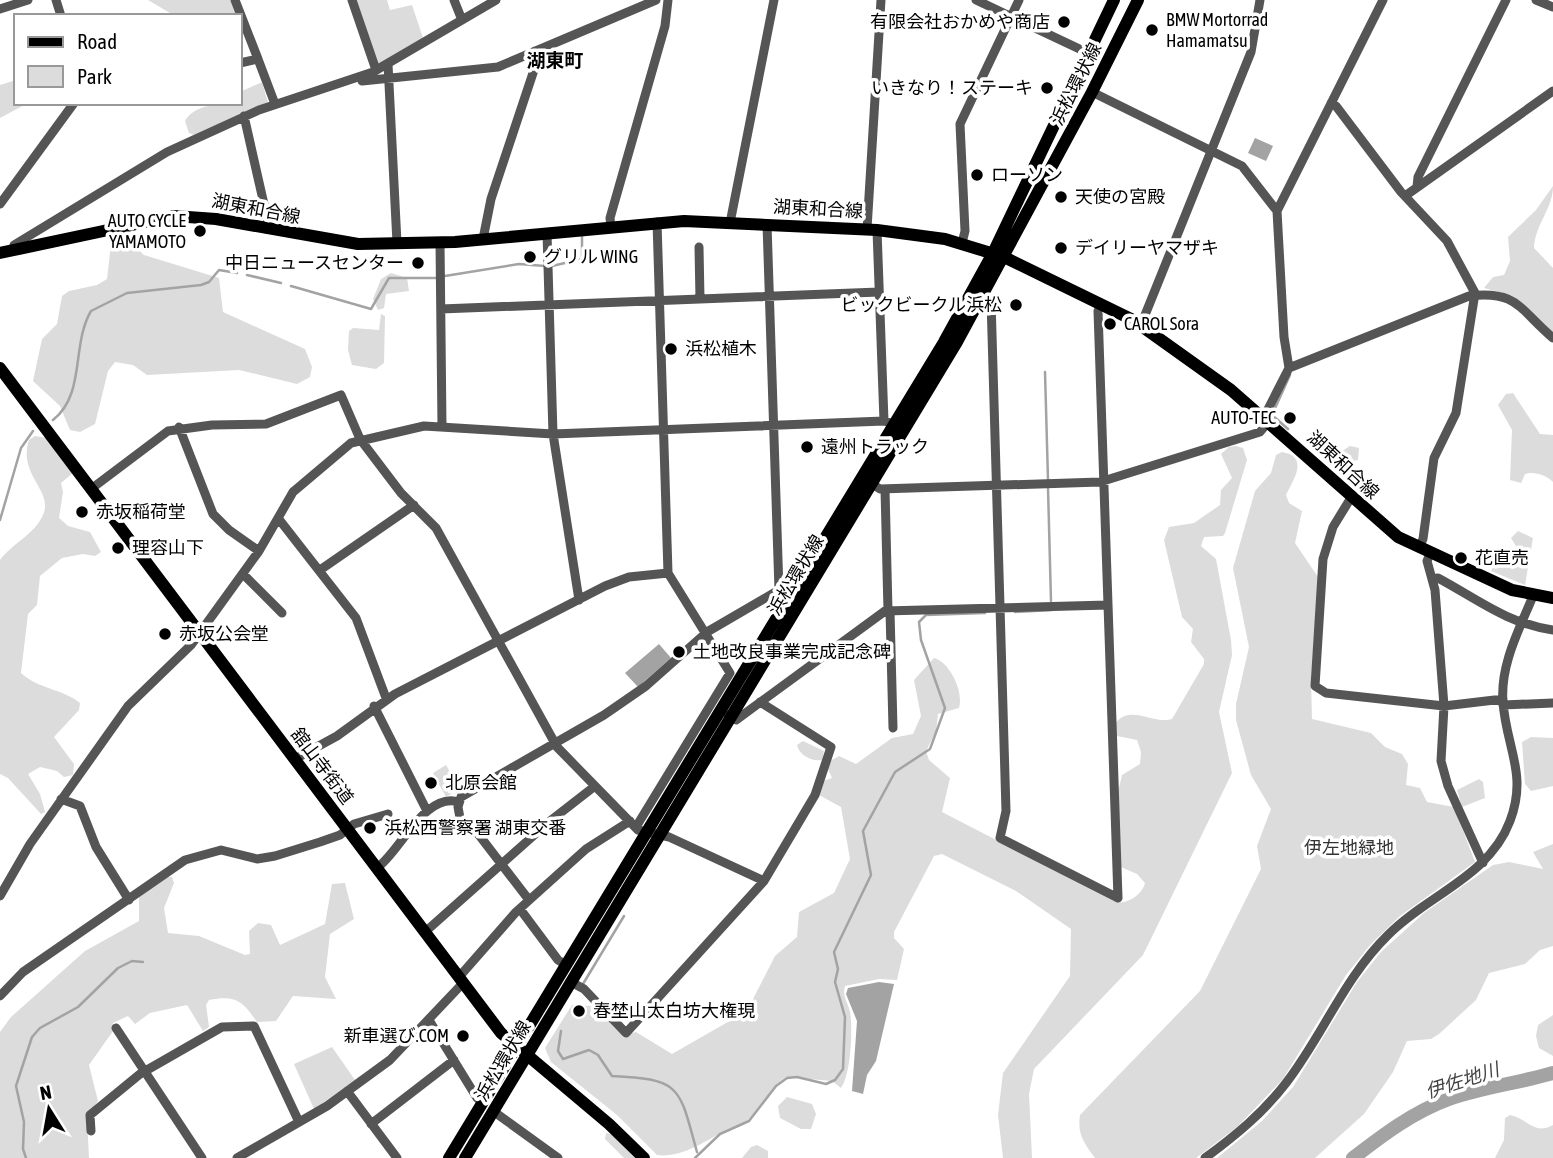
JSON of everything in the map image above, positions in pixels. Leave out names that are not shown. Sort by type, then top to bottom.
[{"type":"main road","name":"浜松環状線","points":[[521,1052],[571,982],[643,829],[872,484],[983,296],[1087,53],[1114,0]]},
{"type":"main road","name":"浜松環状線","points":[[721,711],[889,423],[999,255],[1092,92],[1138,0]]},
{"type":"main road","name":"湖東和合線","points":[[0,253],[164,217],[205,217],[345,243],[440,242],[657,222],[872,229],[962,243],[999,255],[1141,325],[1223,383],[1390,530],[1424,551],[1533,596],[1553,598]]},
{"type":"main road","name":"舘山寺街道","points":[[0,368],[501,1033],[609,1124],[644,1158]]},
{"type":"main road","name":"浜松環状線","points":[[449,1158],[488,1107],[521,1052],[566,965],[597,926]]},
{"type":"main road","name":"浜松環状線","points":[[465,1158],[488,1107]]},
{"type":"street","points":[[0,9],[28,0]]},
{"type":"street","points":[[352,0],[376,70]]},
{"type":"street","points":[[454,0],[462,20]]},
{"type":"street","points":[[15,250],[14,245],[153,160],[244,116],[349,82],[376,70],[496,0]]},
{"type":"street","points":[[349,82],[498,67],[656,0]]},
{"type":"street","points":[[611,226],[610,218],[665,26],[668,0]]},
{"type":"street","points":[[730,223],[774,0]]},
{"type":"street","points":[[0,895],[30,844],[134,698],[191,645],[259,551],[301,482],[344,448],[360,439],[411,428],[442,426],[553,434],[889,423],[872,229],[881,0]]},
{"type":"street","points":[[976,0],[1087,53]]},
{"type":"street","points":[[962,243],[965,231],[960,124],[1019,0]]},
{"type":"street","points":[[1141,325],[1251,52],[1260,0]]},
{"type":"street","points":[[872,484],[885,489],[1104,481],[1260,432],[1289,368],[1284,337],[1277,211],[1383,0]]},
{"type":"street","points":[[1417,187],[1418,177],[1506,0]]},
{"type":"street","points":[[1536,0],[1553,7]]},
{"type":"street","points":[[242,18],[275,104]]},
{"type":"street","points":[[483,239],[491,199],[538,58],[535,51]]},
{"type":"street","points":[[242,63],[258,59]]},
{"type":"street","points":[[388,64],[397,243]]},
{"type":"street","points":[[1405,196],[1553,91]]},
{"type":"street","points":[[1092,92],[1242,166],[1277,211]]},
{"type":"street","points":[[1331,103],[1405,196],[1447,241],[1475,295],[1455,413],[1436,450],[1423,539],[1433,579],[1444,706],[1440,744],[1443,769],[1483,863]]},
{"type":"street","points":[[0,204],[73,105]]},
{"type":"street","points":[[244,116],[268,222],[266,229]]},
{"type":"street","points":[[657,222],[668,573],[730,673],[721,711],[736,720],[889,611],[1108,605]]},
{"type":"street","points":[[529,900],[477,833],[460,818],[459,802],[470,790],[604,715],[646,686],[707,632],[779,590],[767,224]]},
{"type":"street","points":[[547,233],[553,434],[579,600]]},
{"type":"street","points":[[440,242],[442,426]]},
{"type":"street","points":[[699,247],[700,299]]},
{"type":"street","points":[[441,309],[879,292]]},
{"type":"street","points":[[1289,368],[1475,295],[1509,297],[1553,338]]},
{"type":"street","points":[[983,296],[991,300],[1006,811],[1000,838],[1118,898],[1098,311],[1102,304]]},
{"type":"street","points":[[91,489],[157,437],[179,428],[257,426],[341,395],[360,439],[436,528],[554,742],[596,786],[643,829],[764,881]]},
{"type":"street","points":[[179,428],[213,514],[229,530],[259,551]]},
{"type":"street","points":[[885,489],[893,729]]},
{"type":"street","points":[[1352,496],[1333,527],[1323,559],[1315,686],[1326,693],[1444,706],[1503,702],[1553,703]]},
{"type":"street","points":[[320,570],[414,505]]},
{"type":"street","points":[[278,518],[360,625],[386,698]]},
{"type":"street","points":[[295,759],[337,736],[386,698],[579,600],[629,578],[668,573]]},
{"type":"street","points":[[243,574],[282,613]]},
{"type":"street","points":[[1433,579],[1438,578],[1496,614],[1521,625],[1553,630]]},
{"type":"street","points":[[1205,1158],[1257,1116],[1287,1082],[1351,978],[1376,947],[1419,908],[1483,863],[1503,836],[1517,793],[1517,762],[1503,702],[1507,664],[1533,596]]},
{"type":"street","points":[[571,982],[584,989],[626,1033],[764,881],[815,795],[831,747],[760,702]]},
{"type":"street","points":[[374,706],[426,811]]},
{"type":"street","points":[[425,932],[596,786]]},
{"type":"street","points":[[61,799],[79,806],[98,850],[129,900]]},
{"type":"street","points":[[377,868],[426,811],[445,800],[459,802]]},
{"type":"street","points":[[0,996],[23,972],[191,858],[221,850],[253,858],[266,858],[307,847],[354,824],[388,814]]},
{"type":"street","points":[[237,1158],[347,1091],[399,1052],[529,900],[591,846],[643,829]]},
{"type":"street","points":[[520,909],[558,960],[566,965]]},
{"type":"street","points":[[429,1020],[477,1098],[558,1158]]},
{"type":"street","points":[[91,1131],[90,1115],[103,1101],[144,1071],[222,1027],[254,1026],[299,1122]]},
{"type":"street","points":[[116,1028],[202,1158]]},
{"type":"street","points":[[371,1124],[454,1060]]},
{"type":"street","points":[[347,1091],[397,1158]]},
{"type":"green space","points":[[148,0],[230,0],[236,14],[172,14]]},
{"type":"green space","points":[[355,0],[387,0],[390,10],[412,5],[423,38],[376,66]]},
{"type":"green space","points":[[14,81],[14,105],[24,105],[0,118],[0,85]]},
{"type":"green space","points":[[262,83],[268,102],[194,135],[189,133],[185,121],[189,115],[210,106],[242,105],[242,91]]},
{"type":"green space","points":[[1553,186],[1550,202],[1537,231],[1534,248],[1553,268],[1553,334],[1511,295],[1484,288],[1493,277],[1504,275],[1510,261],[1508,237],[1536,210]]},
{"type":"green space","points":[[118,236],[128,240],[144,255],[219,278],[223,312],[305,349],[312,367],[310,377],[297,384],[239,370],[147,375],[133,365],[115,362],[108,371],[95,424],[80,432],[70,430],[60,406],[33,381],[42,339],[57,324],[62,296],[69,291],[97,285],[107,279],[111,244]]},
{"type":"green space","points":[[391,273],[407,278],[409,291],[386,294],[384,308],[378,310],[373,299],[381,279]]},
{"type":"green space","points":[[381,314],[385,316],[384,363],[376,369],[352,365],[348,350],[349,331],[353,328],[379,330]]},
{"type":"green space","points":[[1513,393],[1540,434],[1553,435],[1553,482],[1532,473],[1525,474],[1521,483],[1510,480],[1512,430],[1498,405],[1506,394]]},
{"type":"green space","points":[[35,436],[47,438],[73,473],[61,483],[63,492],[59,518],[68,526],[90,532],[101,552],[95,556],[83,554],[62,558],[40,576],[37,605],[28,614],[21,673],[80,703],[79,710],[54,737],[74,764],[73,775],[64,777],[57,771],[40,767],[28,774],[40,794],[45,812],[41,814],[8,778],[0,774],[0,560],[34,529],[45,508],[41,491],[28,464],[29,440]]},
{"type":"green space","points":[[1350,446],[1359,448],[1358,460],[1332,466],[1327,464],[1328,460]]},
{"type":"green space","points":[[1229,447],[1243,448],[1247,460],[1225,533],[1223,536],[1204,537],[1201,546],[1216,559],[1231,640],[1232,655],[1219,712],[1232,773],[1143,955],[1034,1069],[1029,1094],[1032,1158],[1003,1158],[998,1115],[1003,1073],[1070,976],[1071,929],[1016,891],[942,854],[934,856],[894,932],[894,938],[904,949],[897,980],[879,979],[845,986],[851,1020],[851,1040],[847,1073],[841,1088],[832,1081],[786,1077],[744,1122],[683,1152],[657,1155],[617,1115],[551,1062],[545,1048],[572,1005],[593,1006],[624,1035],[636,1032],[672,1054],[747,1011],[775,956],[797,937],[799,912],[834,893],[850,859],[841,807],[819,795],[823,781],[832,778],[828,769],[830,761],[839,756],[856,764],[892,738],[913,734],[921,716],[914,680],[934,658],[950,671],[958,686],[960,701],[959,708],[938,714],[936,731],[926,751],[929,760],[950,778],[942,812],[1116,902],[1125,902],[1138,895],[1145,883],[1137,874],[1121,867],[1117,797],[1122,775],[1140,764],[1141,752],[1137,740],[1117,736],[1115,724],[1127,715],[1172,719],[1204,664],[1204,659],[1191,642],[1193,629],[1182,617],[1164,540],[1169,527],[1194,523],[1220,505],[1221,490],[1232,478],[1221,454]]},
{"type":"green space","name":"伊左地緑地","points":[[1282,452],[1295,459],[1297,464],[1295,476],[1286,495],[1289,503],[1302,511],[1295,543],[1318,577],[1311,680],[1312,719],[1371,733],[1385,747],[1402,754],[1408,764],[1406,785],[1420,788],[1427,802],[1454,807],[1475,862],[1400,916],[1371,944],[1346,975],[1283,1079],[1237,1127],[1196,1158],[1095,1158],[1082,1138],[1080,1115],[1200,991],[1261,869],[1257,846],[1271,809],[1251,775],[1236,720],[1236,704],[1249,647],[1233,568],[1255,491],[1271,473],[1276,455]]},
{"type":"green space","points":[[1518,531],[1533,538],[1525,585],[1491,571],[1493,567],[1520,567],[1522,556],[1511,538]]},
{"type":"green space","points":[[1531,737],[1553,738],[1553,786],[1531,791],[1525,784],[1522,742]]},
{"type":"green space","points":[[803,741],[824,751],[822,760],[803,755],[797,745]]},
{"type":"green space","points":[[446,765],[460,789],[446,797],[433,773]]},
{"type":"green space","points":[[1479,779],[1483,782],[1485,798],[1462,807],[1457,790]]},
{"type":"green space","points":[[1553,844],[1553,946],[1540,950],[1525,964],[1489,973],[1476,1000],[1439,1034],[1431,1039],[1407,1041],[1393,1072],[1364,1114],[1315,1158],[1217,1158],[1262,1121],[1293,1087],[1357,982],[1381,952],[1424,913],[1493,865],[1509,862],[1543,869],[1533,852]]},
{"type":"green space","points":[[165,877],[172,877],[174,883],[164,908],[168,933],[199,936],[245,955],[250,954],[249,931],[258,923],[271,925],[280,945],[325,924],[332,884],[345,883],[354,919],[330,934],[325,977],[336,999],[293,996],[276,1021],[257,1022],[238,1001],[226,998],[209,1000],[206,1005],[209,1027],[203,1031],[187,1005],[150,1013],[135,1024],[128,1016],[113,1023],[113,1031],[89,1065],[98,1101],[87,1118],[89,1158],[0,1158],[0,1032],[11,1017],[85,951],[139,921],[139,897]]},
{"type":"green space","points":[[1553,1015],[1553,1056],[1539,1048],[1536,1036],[1538,1025]]},
{"type":"green space","points":[[332,1047],[355,1080],[314,1109],[294,1064]]},
{"type":"green space","points":[[787,1097],[812,1104],[816,1114],[811,1129],[801,1129],[780,1118],[778,1106]]},
{"type":"green space","points":[[1510,1115],[1536,1127],[1546,1128],[1553,1125],[1553,1158],[1495,1158],[1504,1140],[1505,1118]]},
{"type":"green space","points":[[606,1133],[611,1134],[636,1158],[624,1158],[605,1139]]},
{"type":"green space","points":[[757,1145],[768,1151],[768,1158],[742,1158],[751,1147]]},
{"type":"shaded area","points":[[1255,138],[1273,146],[1266,161],[1248,153]]},
{"type":"shaded area","points":[[659,644],[671,658],[638,687],[625,673]]},
{"type":"shaded area","points":[[879,982],[894,984],[876,1061],[867,1075],[863,1094],[852,1091],[857,1021],[846,994],[848,988]]},
{"type":"waterway","points":[[552,266],[582,259],[582,235]]},
{"type":"waterway","points":[[445,276],[519,264],[545,266]]},
{"type":"waterway","points":[[53,420],[70,397],[81,339],[91,311],[127,293],[201,285],[209,282],[219,270],[237,273]]},
{"type":"waterway","points":[[247,275],[281,283]]},
{"type":"waterway","points":[[291,286],[371,309],[389,278],[437,278]]},
{"type":"waterway","points":[[1045,372],[1048,480]]},
{"type":"waterway","points":[[1288,429],[1272,415],[1290,375]]},
{"type":"waterway","points":[[0,520],[21,448],[33,431]]},
{"type":"waterway","points":[[1048,488],[1051,601]]},
{"type":"waterway","points":[[1015,612],[1052,610]]},
{"type":"waterway","points":[[695,1158],[720,1134],[749,1121],[776,1086],[787,1078],[797,1077],[826,1084],[835,1080],[843,1069],[845,1017],[835,982],[838,969],[834,952],[871,875],[863,831],[895,772],[930,749],[945,708],[921,640],[919,622],[926,615],[985,613]]},
{"type":"waterway","points":[[583,984],[624,916]]},
{"type":"waterway","points":[[26,1158],[23,1149],[24,1122],[16,1086],[32,1037],[40,1028],[78,1007],[118,968],[132,961],[143,962]]},
{"type":"waterway","points":[[561,1031],[558,1051],[563,1059],[589,1050],[598,1055],[612,1076],[653,1080],[674,1091],[686,1114],[697,1152]]},
{"type":"waterway","name":"伊佐地川","points":[[1353,1158],[1399,1125],[1436,1104],[1475,1091],[1553,1073]]},
{"type":"place","name":"有限会社おかめや商店","points":[[1064,22]]},
{"type":"place","name":"BMW Mortorrad Hamamatsu","points":[[1152,30]]},
{"type":"place","name":"いきなり！ステーキ","points":[[1047,88]]},
{"type":"place","name":"ローソン","points":[[977,175]]},
{"type":"place","name":"天使の宮殿","points":[[1061,197]]},
{"type":"place","name":"AUTO CYCLE YAMAMOTO","points":[[200,231]]},
{"type":"place","name":"デイリーヤマザキ","points":[[1061,248]]},
{"type":"place","name":"グリル WING","points":[[530,257]]},
{"type":"place","name":"中日ニュースセンター","points":[[418,263]]},
{"type":"place","name":"ビックビークル浜松","points":[[1016,305]]},
{"type":"place","name":"CAROL Sora","points":[[1110,324]]},
{"type":"place","name":"浜松植木","points":[[671,349]]},
{"type":"place","name":"AUTO-TEC","points":[[1290,418]]},
{"type":"place","name":"遠州トラック","points":[[807,447]]},
{"type":"place","name":"赤坂稲荷堂","points":[[82,512]]},
{"type":"place","name":"理容山下","points":[[118,548]]},
{"type":"place","name":"花直売","points":[[1461,558]]},
{"type":"place","name":"赤坂公会堂","points":[[165,634]]},
{"type":"place","name":"土地改良事業完成記念碑","points":[[679,652]]},
{"type":"place","name":"北原会館","points":[[431,783]]},
{"type":"place","name":"浜松西警察署 湖東交番","points":[[370,828]]},
{"type":"place","name":"春埜山太白坊大権現","points":[[579,1011]]},
{"type":"place","name":"新車選び.COM","points":[[463,1036]]},
{"type":"district","name":"湖東町","points":[[555,60]]}]
